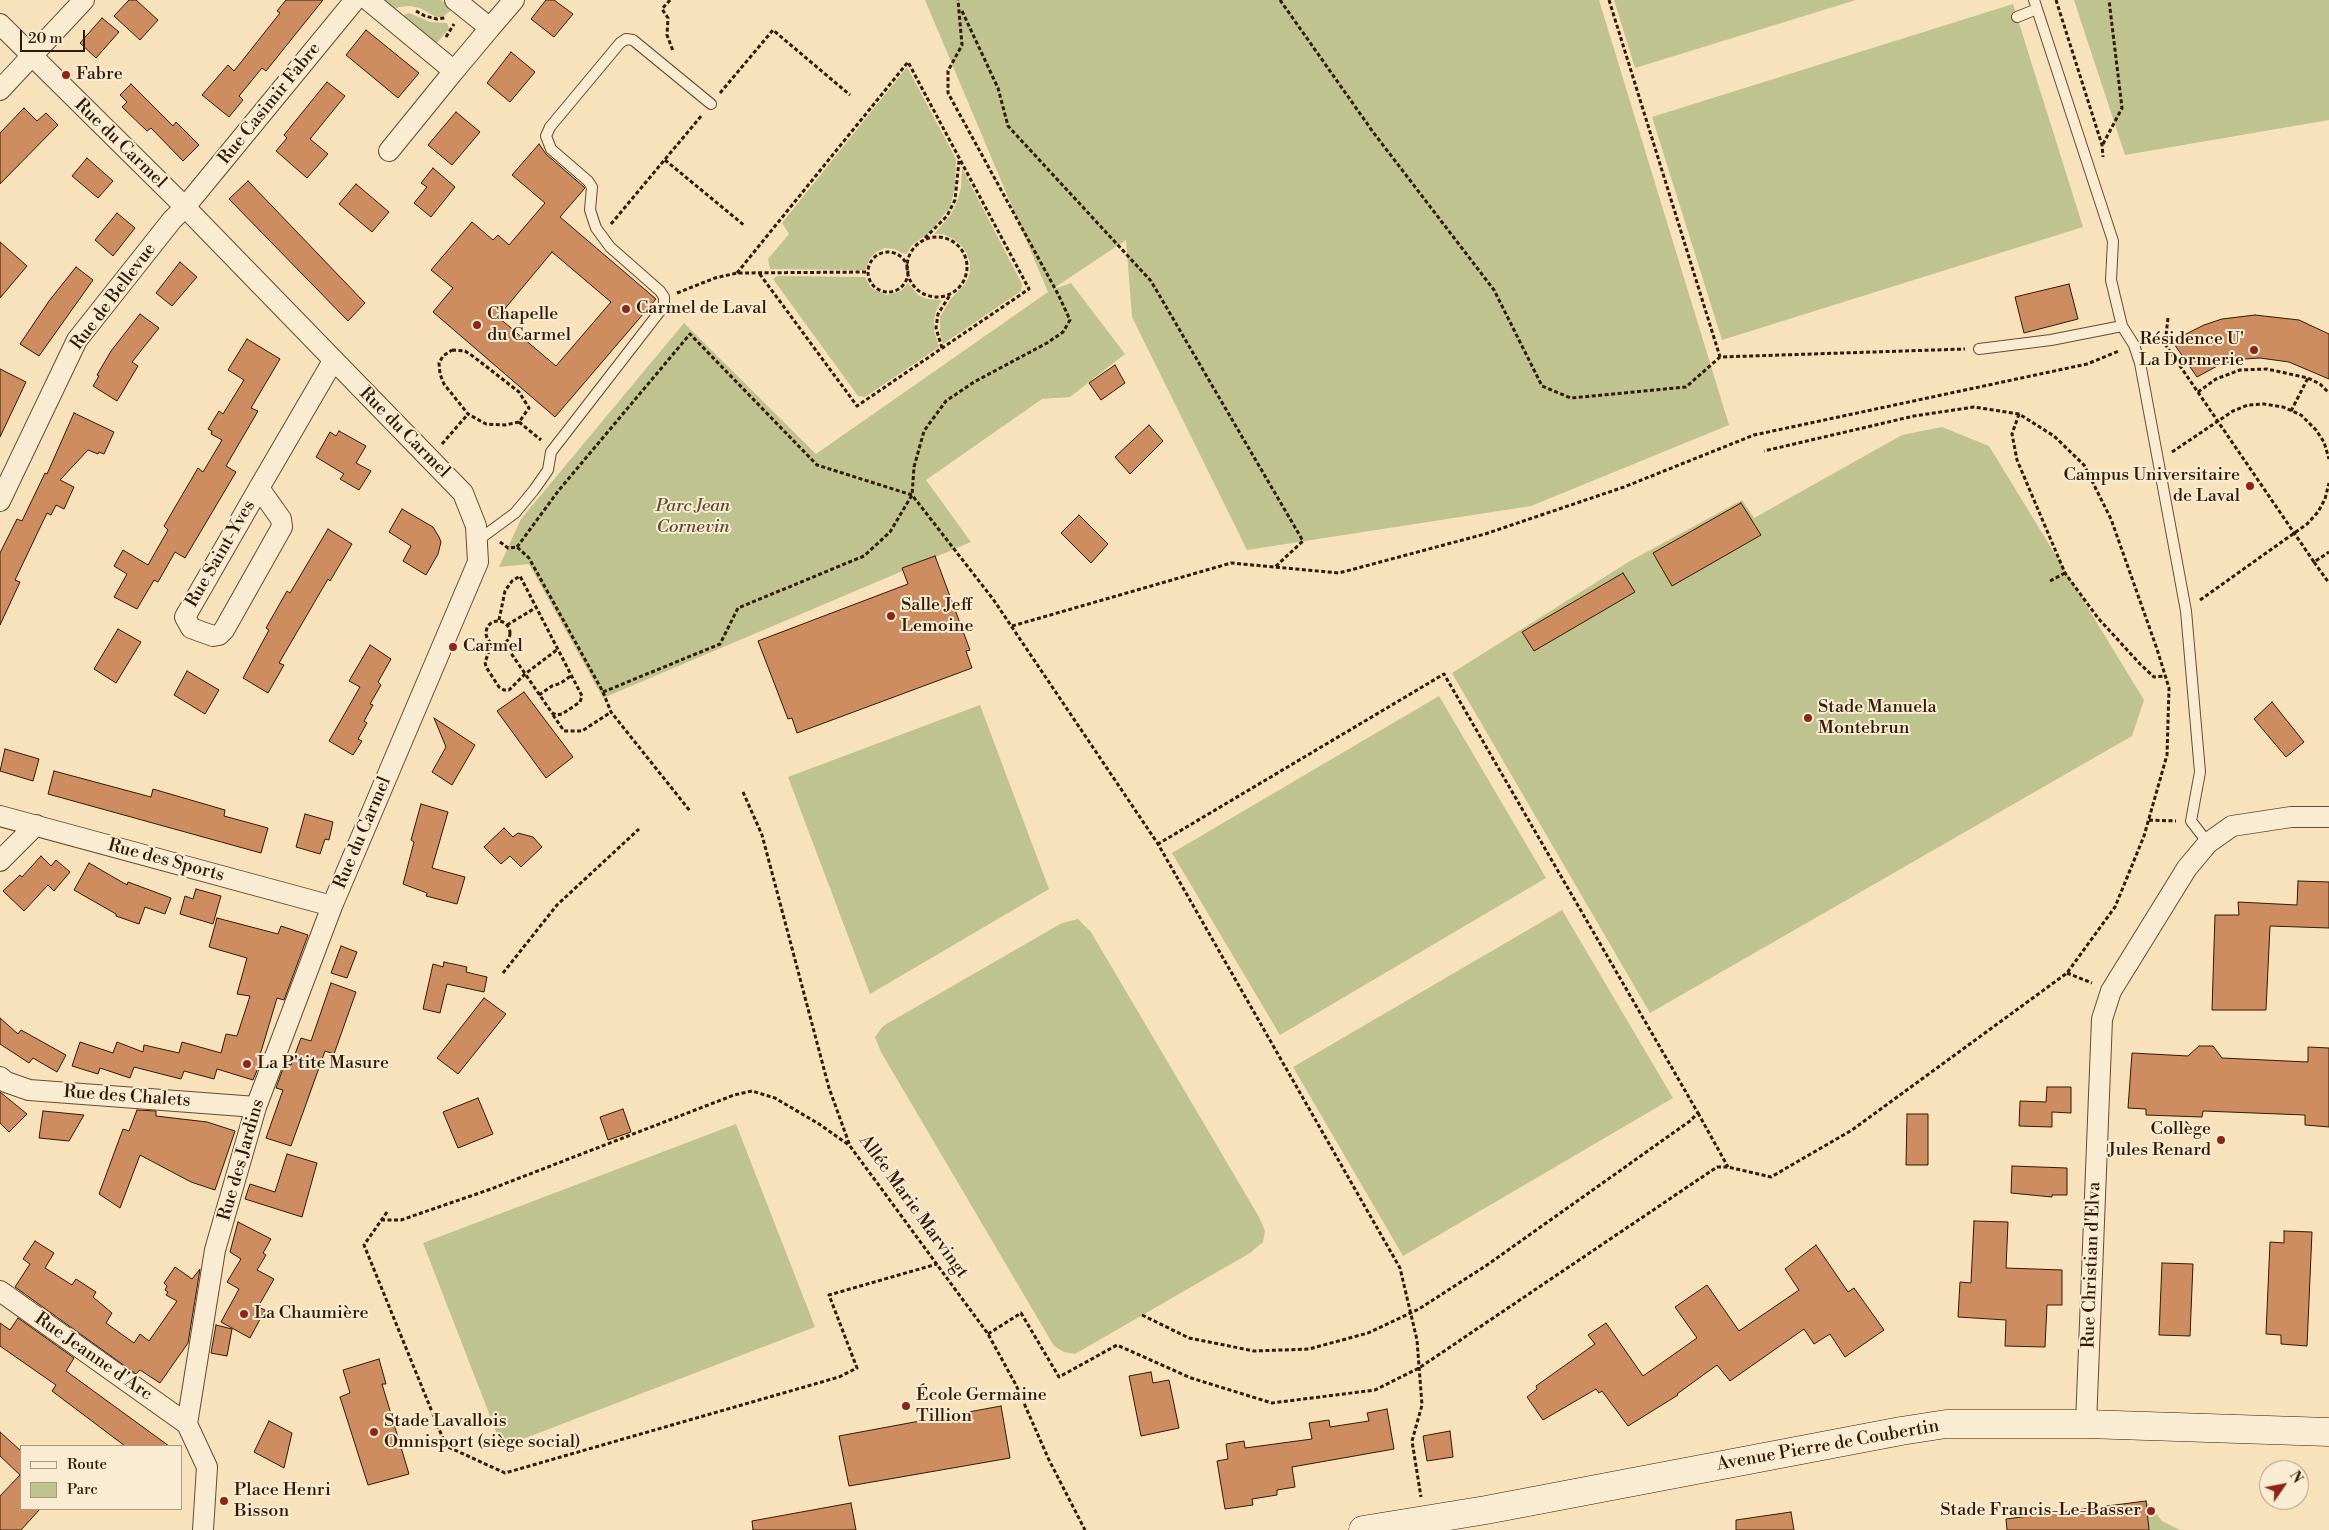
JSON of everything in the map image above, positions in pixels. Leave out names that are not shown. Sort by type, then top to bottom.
[{"type":"street","points":[[0,90],[84,0]]},
{"type":"street","name":"Rue Casimir Fabre","points":[[185,207],[355,0]]},
{"type":"street","points":[[368,0],[454,71]]},
{"type":"street","points":[[389,151],[514,0]]},
{"type":"street","points":[[456,5],[490,28]]},
{"type":"street","name":"Rue du Carmel","points":[[0,24],[185,207],[463,493],[476,526],[478,562],[332,906]]},
{"type":"street","name":"Rue de Bellevue","points":[[0,501],[77,340],[172,220],[185,207]]},
{"type":"street","name":"Rue Saint-Yves","points":[[259,488],[281,519],[282,527],[224,630],[219,635],[213,636],[191,628],[186,617],[259,488],[333,361]]},
{"type":"street","name":"Rue des Sports","points":[[0,816],[332,906]]},
{"type":"street","name":"Rue Christian d'Elva","points":[[2086,1424],[2102,1020],[2111,991],[2187,868],[2208,843],[2232,826],[2291,817],[2329,817]]},
{"type":"street","points":[[0,861],[36,825]]},
{"type":"street","name":"Rue des Jardins","points":[[187,1424],[215,1250],[256,1108],[332,906]]},
{"type":"street","name":"Rue des Chalets","points":[[0,1078],[28,1090],[256,1108]]},
{"type":"street","name":"Rue Jeanne d'Arc","points":[[0,1291],[187,1424]]},
{"type":"street","points":[[187,1424],[208,1467],[204,1530]]},
{"type":"street","name":"Avenue Pierre de Coubertin","points":[[1363,1530],[1424,1520],[1461,1522],[1901,1431],[1946,1424],[2086,1424],[2329,1432]]},
{"type":"lane","points":[[2017,17],[2036,5],[2113,241],[2111,280],[2122,326],[2134,345],[2140,363],[2186,611],[2200,772],[2191,822],[2208,843]]},
{"type":"lane","points":[[477,541],[515,513],[548,470],[551,452],[664,306],[664,296],[610,247],[601,236],[590,210],[592,187],[551,149],[546,136],[550,128],[613,50],[626,39],[633,40],[711,104]]},
{"type":"lane","points":[[1979,349],[2051,340],[2122,326]]},
{"type":"path","points":[[670,0],[662,9],[668,18],[667,35],[674,53]]},
{"type":"path","points":[[603,692],[720,644],[738,608],[864,556],[890,532],[912,495],[914,467],[924,431],[946,401],[974,382],[1047,343],[1063,332],[1070,320],[1058,294],[948,92],[948,72],[962,45],[958,0]]},
{"type":"path","points":[[1280,0],[1373,132],[1494,290],[1542,386],[1571,398],[1686,387],[1720,357],[1979,349]]},
{"type":"path","points":[[1609,0],[1720,357]]},
{"type":"path","points":[[2102,145],[2122,108],[2110,0]]},
{"type":"path","points":[[391,19],[406,9],[416,10],[437,20],[445,18],[456,5]]},
{"type":"path","points":[[432,53],[454,27],[456,5]]},
{"type":"path","points":[[960,8],[998,88],[1008,126],[1151,281],[1303,541],[1275,567]]},
{"type":"path","points":[[737,273],[908,62],[1028,289],[857,406],[759,273]]},
{"type":"path","points":[[923,240],[936,237],[949,240],[960,248],[966,260],[966,273],[961,286],[950,294],[937,298],[924,294],[914,286],[908,270],[906,263],[900,255],[889,251],[878,254],[870,262],[868,272],[871,283],[880,290],[890,292],[899,289],[906,282],[908,270],[907,261],[913,249],[946,216],[955,200],[959,159]]},
{"type":"path","points":[[665,160],[745,226]]},
{"type":"path","points":[[664,296],[715,278],[737,273],[868,272]]},
{"type":"path","points":[[942,348],[936,328],[938,314],[950,294]]},
{"type":"path","points":[[2168,318],[2165,344],[2329,583]]},
{"type":"path","points":[[498,540],[508,548],[517,547],[558,490],[690,334],[817,465],[912,495],[994,598],[1158,844],[1400,1268],[1417,1340],[1422,1405],[1412,1440],[1424,1520]]},
{"type":"path","points":[[1012,626],[1231,564],[1339,574],[1494,531],[1624,487],[1754,435],[2087,364],[2134,345]]},
{"type":"path","points":[[452,350],[465,351],[519,392],[529,408],[519,422],[505,425],[486,424],[468,414],[444,384],[438,363],[443,356],[452,350]]},
{"type":"path","points":[[2198,392],[2216,379],[2240,370],[2267,369],[2308,378],[2320,384],[2329,392]]},
{"type":"path","points":[[2291,411],[2308,378]]},
{"type":"path","points":[[2159,460],[2233,411],[2248,405],[2264,404],[2283,407],[2301,415],[2316,430],[2324,442],[2329,459]]},
{"type":"path","points":[[988,1334],[1021,1313],[1059,1377],[1117,1345],[1191,1378],[1272,1403],[1376,1390],[1419,1368],[1717,1167],[1728,1167],[1771,1177],[1852,1130],[2067,973],[2115,907],[2149,820],[2166,755],[2169,688],[2111,519],[2084,465],[2054,436],[2019,414],[1974,407],[1923,415],[1764,451]]},
{"type":"path","points":[[440,447],[468,414]]},
{"type":"path","points":[[2019,414],[2012,434],[2018,460],[2065,573],[2098,618],[2140,664],[2154,677],[2165,676]]},
{"type":"path","points":[[519,422],[551,452]]},
{"type":"path","points":[[2186,611],[2307,524],[2318,512],[2325,499],[2329,483]]},
{"type":"path","points":[[517,547],[529,558],[603,692],[611,712],[690,811]]},
{"type":"path","points":[[2314,562],[2329,552]]},
{"type":"path","points":[[2050,582],[2065,573]]},
{"type":"path","points":[[499,620],[505,591],[516,577],[520,576],[572,675],[582,699],[562,714],[552,713]]},
{"type":"path","points":[[507,625],[537,607]]},
{"type":"path","points":[[492,644],[487,638],[486,631],[491,622],[499,620],[507,625],[510,634],[504,643]]},
{"type":"path","points":[[504,643],[564,730],[582,731],[611,712]]},
{"type":"path","points":[[492,644],[504,643]]},
{"type":"path","points":[[492,644],[485,662],[486,667],[499,687],[504,690],[509,690],[525,674],[558,649]]},
{"type":"path","points":[[1158,844],[1444,674],[1728,1167]]},
{"type":"path","points":[[539,694],[572,675]]},
{"type":"path","name":"Allée Marie Marvingt","points":[[744,792],[762,835],[830,1088],[850,1146],[988,1334],[1016,1385],[1049,1460],[1085,1530]]},
{"type":"path","points":[[2149,820],[2191,822]]},
{"type":"path","points":[[503,973],[557,906],[640,829]]},
{"type":"path","points":[[2067,973],[2111,991]]},
{"type":"path","points":[[381,1220],[401,1220],[491,1189],[734,1094],[752,1091],[775,1098],[819,1124],[850,1146]]},
{"type":"path","points":[[1142,1316],[1189,1338],[1254,1351],[1309,1348],[1368,1333],[1412,1313],[1480,1270],[1690,1121],[1698,1113]]},
{"type":"path","points":[[387,1212],[364,1245],[446,1446],[505,1473],[839,1377],[857,1368],[829,1295],[937,1264]]},
{"type":"green space","points":[[381,0],[441,0],[452,9],[443,17],[436,17],[420,8],[410,6],[399,7],[393,10]]},
{"type":"green space","name":"Parc Jean Cornevin","points":[[925,0],[1599,0],[1729,425],[1531,506],[1247,550],[1132,317],[1126,240],[1051,290],[1071,283],[1125,354],[1070,397],[1042,399],[926,480],[971,542],[603,698],[529,564],[499,567],[521,519],[684,323],[816,454],[1048,292]]},
{"type":"green space","points":[[1614,0],[1856,0],[1635,68]]},
{"type":"green space","points":[[2074,0],[2329,0],[2329,120],[2125,155]]},
{"type":"green space","points":[[2013,4],[2083,227],[1722,340],[1652,117]]},
{"type":"green space","points":[[409,13],[430,22],[447,23],[449,29],[435,45],[401,16]]},
{"type":"green space","points":[[907,67],[956,159],[955,188],[950,207],[930,232],[912,245],[907,253],[885,248],[876,252],[870,258],[865,270],[770,269],[768,259],[789,234],[782,223]]},
{"type":"green space","points":[[962,168],[1022,284],[1021,291],[943,344],[940,333],[940,317],[950,300],[965,284],[970,273],[970,263],[962,246],[952,238],[942,234],[934,234],[950,216],[957,202],[961,188]]},
{"type":"green space","points":[[777,276],[865,277],[871,288],[887,295],[901,291],[908,283],[918,295],[927,299],[942,300],[936,311],[934,321],[934,331],[939,347],[865,397],[858,396],[773,279]]},
{"type":"green space","name":"Stade Manuela Montebrun","points":[[1942,427],[1989,446],[2144,700],[2132,736],[1650,1013],[1452,673],[1630,561],[1742,500],[1754,518],[1902,435]]},
{"type":"green space","points":[[1439,696],[1546,878],[1280,1035],[1172,853]]},
{"type":"green space","points":[[980,705],[1049,889],[870,994],[788,777]]},
{"type":"green space","points":[[1562,910],[1673,1098],[1403,1256],[1293,1067]]},
{"type":"green space","points":[[1078,919],[1091,932],[1259,1217],[1265,1231],[1263,1242],[1250,1253],[1075,1354],[1064,1352],[1054,1346],[881,1052],[875,1037],[883,1026],[1062,923]]},
{"type":"green space","points":[[736,1124],[815,1327],[502,1447],[423,1243]]},
{"type":"green space","name":"Stade Francis-Le-Basser","points":[[2146,1501],[2162,1521],[2180,1530],[2149,1530]]},
{"type":"building","points":[[129,0],[136,0],[158,20],[140,40],[114,16]]},
{"type":"building","points":[[286,0],[323,0],[266,71],[262,68],[239,96],[243,100],[229,117],[202,95],[228,65],[234,71],[280,13],[277,11]]},
{"type":"building","points":[[546,0],[554,0],[573,14],[554,37],[531,19]]},
{"type":"building","points":[[102,18],[119,32],[96,58],[80,43]]},
{"type":"building","points":[[366,30],[419,73],[398,98],[346,55]]},
{"type":"building","points":[[511,52],[535,72],[510,102],[487,83]]},
{"type":"building","points":[[327,82],[345,96],[310,139],[328,154],[307,178],[276,151],[287,138],[284,135]]},
{"type":"building","points":[[131,84],[173,126],[176,122],[199,145],[183,161],[151,128],[147,131],[122,107],[127,102],[120,95]]},
{"type":"building","points":[[24,108],[37,121],[46,113],[58,125],[0,184],[0,133]]},
{"type":"building","points":[[456,112],[480,132],[452,165],[428,145]]},
{"type":"building","name":"Carmel de Laval","points":[[539,144],[546,154],[585,188],[560,217],[656,299],[555,417],[433,312],[453,288],[431,270],[472,222],[493,240],[498,235],[509,245],[545,203],[512,175]],"holes":[[[552,252],[611,302],[556,366],[498,317]]]},
{"type":"building","points":[[87,158],[113,181],[98,198],[72,176]]},
{"type":"building","points":[[433,168],[455,187],[431,217],[414,203],[427,187],[421,183]]},
{"type":"building","points":[[248,181],[365,303],[348,321],[229,199]]},
{"type":"building","points":[[356,184],[389,212],[372,232],[339,204]]},
{"type":"building","points":[[117,213],[135,228],[113,256],[95,240]]},
{"type":"building","points":[[0,242],[27,266],[0,298]]},
{"type":"building","points":[[180,262],[197,277],[172,306],[156,293]]},
{"type":"building","points":[[76,267],[93,280],[39,356],[20,344],[49,301]]},
{"type":"building","points":[[2069,284],[2078,319],[2024,333],[2015,297]]},
{"type":"building","points":[[140,314],[159,328],[132,362],[138,366],[117,401],[93,386],[111,351]]},
{"type":"building","name":"Résidence U' La Dormerie","points":[[2255,315],[2299,320],[2329,334],[2329,379],[2289,362],[2260,358],[2245,359],[2219,365],[2197,377],[2172,341],[2204,325],[2222,319]]},
{"type":"building","points":[[247,339],[280,359],[251,408],[258,411],[226,466],[236,472],[185,558],[175,552],[158,582],[154,580],[137,609],[114,597],[127,574],[114,566],[123,550],[148,565],[168,530],[164,526],[198,468],[203,472],[222,440],[211,434],[212,431],[208,429],[219,411],[223,414],[244,380],[228,370]]},
{"type":"building","points":[[1115,365],[1125,383],[1101,400],[1089,383]]},
{"type":"building","points":[[0,369],[26,382],[0,437]]},
{"type":"building","points":[[74,413],[114,432],[104,454],[88,450],[60,480],[74,487],[64,509],[56,505],[51,515],[47,513],[15,580],[20,582],[0,625],[0,553],[17,519],[22,521],[45,473],[47,474]]},
{"type":"building","points":[[1149,425],[1163,441],[1130,474],[1115,457]]},
{"type":"building","points":[[339,431],[366,446],[356,463],[371,471],[359,490],[340,479],[344,474],[316,457],[330,432],[336,436]]},
{"type":"building","points":[[1741,503],[1761,535],[1672,586],[1653,553]]},
{"type":"building","points":[[402,509],[433,527],[441,542],[438,554],[426,575],[403,561],[411,546],[389,532]]},
{"type":"building","points":[[1079,515],[1108,544],[1091,563],[1061,533]]},
{"type":"building","points":[[328,529],[352,544],[330,581],[328,579],[279,663],[284,665],[268,693],[243,678],[269,630],[266,628],[287,591],[290,593]]},
{"type":"building","name":"Salle Jeff Lemoine","points":[[935,556],[970,650],[966,651],[972,668],[797,733],[792,718],[788,719],[758,641],[908,584],[902,568]]},
{"type":"building","points":[[1623,573],[1635,592],[1534,651],[1522,632]]},
{"type":"building","points":[[118,629],[141,642],[116,683],[94,669]]},
{"type":"building","points":[[370,645],[391,659],[378,682],[381,685],[370,704],[373,705],[364,721],[367,723],[358,739],[362,741],[353,755],[329,741],[360,687],[349,681]]},
{"type":"building","points":[[187,671],[219,690],[205,714],[174,695]]},
{"type":"building","points":[[524,692],[573,757],[546,778],[497,711]]},
{"type":"building","points":[[2272,702],[2304,742],[2286,757],[2254,719]]},
{"type":"building","points":[[434,718],[475,745],[452,785],[432,772],[446,747]]},
{"type":"building","points":[[5,749],[39,759],[33,781],[0,771]]},
{"type":"building","points":[[54,771],[151,797],[153,789],[225,810],[224,816],[268,828],[261,853],[48,794]]},
{"type":"building","points":[[421,804],[448,812],[432,868],[465,877],[457,904],[426,896],[427,893],[403,884],[414,842],[411,840]]},
{"type":"building","points":[[305,814],[333,822],[329,840],[325,839],[320,854],[296,847]]},
{"type":"building","points":[[504,828],[513,837],[518,833],[533,837],[542,847],[521,867],[510,856],[501,864],[484,847]]},
{"type":"building","points":[[41,856],[51,866],[56,860],[70,872],[54,891],[48,885],[24,911],[3,891],[20,875],[22,877]]},
{"type":"building","points":[[89,863],[127,885],[128,882],[171,898],[165,914],[145,907],[139,924],[116,916],[116,914],[74,890]]},
{"type":"building","points":[[2298,881],[2329,882],[2329,928],[2270,926],[2266,1010],[2212,1010],[2215,915],[2239,915],[2238,902],[2297,905]]},
{"type":"building","points":[[196,889],[221,896],[213,924],[180,914],[185,896],[193,899]]},
{"type":"building","points":[[217,918],[278,934],[281,926],[308,935],[284,1000],[277,998],[260,1055],[263,1056],[253,1080],[217,1069],[214,1079],[184,1071],[181,1079],[134,1067],[130,1078],[100,1068],[98,1074],[72,1066],[80,1042],[113,1053],[117,1042],[143,1052],[144,1045],[179,1053],[182,1042],[221,1053],[226,1034],[237,1036],[250,996],[237,994],[247,958],[209,947]]},
{"type":"building","points":[[341,946],[357,952],[347,978],[331,973]]},
{"type":"building","points":[[444,962],[467,967],[466,972],[487,977],[484,992],[447,984],[440,1013],[423,1009],[433,964],[443,967]]},
{"type":"building","points":[[331,983],[356,992],[334,1054],[325,1051],[291,1146],[266,1138],[283,1090],[276,1088],[285,1063],[291,1065],[301,1038],[311,1041]]},
{"type":"building","points":[[484,998],[506,1014],[458,1074],[437,1058]]},
{"type":"building","points":[[0,1018],[18,1034],[21,1030],[66,1055],[57,1072],[33,1058],[29,1063],[0,1044]]},
{"type":"building","points":[[2199,1046],[2213,1046],[2222,1058],[2308,1062],[2308,1047],[2329,1048],[2329,1127],[2305,1125],[2305,1115],[2203,1111],[2202,1117],[2146,1115],[2146,1109],[2128,1108],[2132,1053],[2188,1056]]},
{"type":"building","points":[[2047,1087],[2071,1087],[2071,1113],[2052,1112],[2052,1127],[2019,1126],[2020,1101],[2046,1102]]},
{"type":"building","points":[[0,1092],[27,1114],[9,1132],[0,1123]]},
{"type":"building","points":[[478,1098],[493,1134],[458,1148],[443,1112]]},
{"type":"building","points":[[623,1109],[631,1132],[608,1140],[600,1117]]},
{"type":"building","points":[[137,1110],[156,1111],[156,1116],[207,1122],[235,1131],[215,1190],[191,1182],[140,1155],[120,1208],[99,1194],[123,1129],[129,1131]]},
{"type":"building","points":[[43,1111],[84,1115],[69,1141],[39,1138]]},
{"type":"building","points":[[1907,1114],[1928,1114],[1928,1165],[1906,1165]]},
{"type":"building","points":[[287,1154],[317,1163],[302,1217],[245,1199],[250,1184],[275,1192]]},
{"type":"building","points":[[2012,1166],[2067,1168],[2067,1195],[2052,1195],[2052,1197],[2011,1193]]},
{"type":"building","points":[[1974,1221],[2008,1222],[2006,1268],[2062,1270],[2062,1305],[2047,1305],[2045,1347],[2005,1346],[2006,1320],[1958,1317],[1960,1282],[1971,1283]]},
{"type":"building","points":[[238,1222],[271,1239],[263,1253],[266,1255],[257,1270],[274,1279],[258,1307],[265,1310],[250,1338],[221,1322],[239,1289],[227,1282],[241,1259],[230,1252]]},
{"type":"building","points":[[2284,1231],[2312,1232],[2307,1346],[2281,1344],[2281,1335],[2266,1334],[2270,1242],[2284,1243]]},
{"type":"building","points":[[35,1241],[54,1253],[45,1268],[72,1285],[76,1279],[96,1292],[93,1297],[112,1313],[106,1323],[134,1343],[140,1334],[149,1341],[177,1301],[166,1295],[168,1292],[165,1290],[167,1286],[164,1283],[175,1267],[192,1279],[200,1269],[188,1343],[160,1383],[140,1370],[136,1374],[15,1287],[30,1264],[23,1259]]},
{"type":"building","points":[[1816,1245],[1848,1292],[1854,1288],[1884,1330],[1845,1357],[1830,1334],[1814,1344],[1804,1329],[1730,1381],[1717,1365],[1678,1395],[1628,1426],[1602,1391],[1599,1393],[1596,1389],[1543,1420],[1527,1397],[1537,1389],[1536,1386],[1595,1344],[1588,1335],[1606,1323],[1643,1376],[1697,1338],[1675,1307],[1707,1285],[1739,1331],[1799,1290],[1785,1269]]},
{"type":"building","points":[[2162,1263],[2193,1264],[2190,1336],[2159,1335]]},
{"type":"building","points":[[18,1318],[74,1358],[66,1371],[168,1445],[124,1445],[52,1391],[56,1385],[0,1346],[0,1323],[10,1330]]},
{"type":"building","points":[[216,1325],[232,1329],[227,1356],[211,1353]]},
{"type":"building","name":"Stade Lavallois Omnisport (siège social)","points":[[379,1359],[386,1384],[382,1384],[409,1474],[368,1485],[340,1397],[350,1393],[343,1370]]},
{"type":"building","points":[[1151,1372],[1153,1383],[1169,1380],[1179,1428],[1141,1436],[1129,1376]]},
{"type":"building","points":[[1001,1406],[1010,1458],[849,1486],[839,1436]]},
{"type":"building","points":[[1387,1409],[1394,1449],[1292,1467],[1295,1487],[1277,1490],[1277,1495],[1252,1499],[1253,1505],[1225,1509],[1217,1461],[1228,1459],[1226,1444],[1244,1441],[1245,1448],[1312,1439],[1309,1423],[1329,1420],[1330,1427],[1369,1421],[1367,1413]]},
{"type":"building","points":[[269,1421],[292,1433],[284,1468],[254,1452]]},
{"type":"building","points":[[1450,1431],[1453,1457],[1427,1461],[1423,1436]]},
{"type":"building","points":[[0,1432],[20,1450],[20,1475],[0,1456]]},
{"type":"building","points":[[20,1475],[20,1510],[39,1510],[21,1530],[0,1530],[0,1496]]},
{"type":"building","points":[[2146,1501],[2149,1530],[2007,1530],[2006,1519]]},
{"type":"building","points":[[851,1503],[856,1530],[753,1530],[752,1521]]},
{"type":"building","points":[[1791,1512],[1794,1530],[1736,1530],[1736,1520]]},
{"type":"place","name":"Fabre","points":[[66,75]]},
{"type":"place","name":"Carmel de Laval","points":[[626,309]]},
{"type":"place","name":"Chapelle du Carmel","points":[[477,325]]},
{"type":"place","name":"Résidence U' La Dormerie","points":[[2254,350]]},
{"type":"place","name":"Campus Universitaire de Laval","points":[[2250,486]]},
{"type":"place","name":"Salle Jeff Lemoine","points":[[891,616]]},
{"type":"place","name":"Carmel","points":[[453,647]]},
{"type":"place","name":"Stade Manuela Montebrun","points":[[1808,718]]},
{"type":"place","name":"La P'tite Masure","points":[[247,1064]]},
{"type":"place","name":"Collège Jules Renard","points":[[2221,1140]]},
{"type":"place","name":"La Chaumière","points":[[244,1314]]},
{"type":"place","name":"École Germaine Tillion","points":[[906,1406]]},
{"type":"place","name":"Stade Lavallois Omnisport (siège social)","points":[[374,1432]]},
{"type":"place","name":"Place Henri Bisson","points":[[224,1501]]},
{"type":"place","name":"Stade Francis-Le-Basser","points":[[2151,1511]]}]
